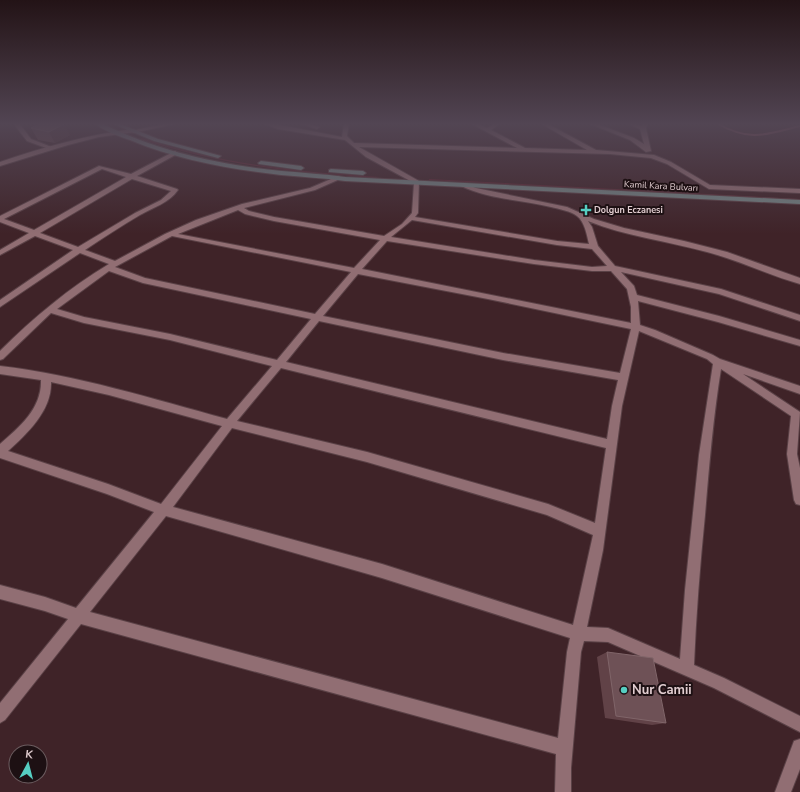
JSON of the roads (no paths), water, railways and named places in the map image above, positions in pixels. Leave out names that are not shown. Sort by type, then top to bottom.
[{"type":"main road","name":"Kamil Kara Bulvarı","points":[[209,160],[258,170],[338,178],[800,202]]},
{"type":"main road","points":[[245,161],[310,169],[374,173]]},
{"type":"main road","name":"Kamil Kara Bulvarı","points":[[388,174],[800,197]]},
{"type":"street","points":[[0,163],[10,160]]},
{"type":"street","points":[[0,253],[33,232],[162,160]]},
{"type":"street","points":[[0,715],[163,510],[229,424],[356,271],[386,238],[404,225],[415,213],[417,182],[377,160]]},
{"type":"street","points":[[661,160],[709,187],[800,191]]},
{"type":"street","points":[[0,219],[101,167],[175,190],[172,196],[137,214],[39,276],[0,304]]},
{"type":"street","points":[[0,357],[23,332],[50,310],[113,266],[171,234],[240,208],[307,191],[338,178]]},
{"type":"street","points":[[463,185],[474,190],[565,208],[622,230],[684,243],[724,254],[800,281]]},
{"type":"street","points":[[240,208],[247,213],[274,219],[438,248],[592,269],[614,268],[721,292],[800,318]]},
{"type":"street","points":[[563,792],[565,748],[574,652],[597,550],[611,445],[624,377],[636,327],[635,307],[631,288],[594,247],[588,227],[580,214]]},
{"type":"street","points":[[410,218],[549,242],[594,247]]},
{"type":"street","points":[[0,219],[81,250],[144,280],[567,369],[624,377]]},
{"type":"street","points":[[171,234],[200,241],[555,309],[652,332],[710,357],[798,416],[792,454],[800,500]]},
{"type":"street","points":[[633,297],[720,319],[800,343]]},
{"type":"street","points":[[50,310],[84,320],[170,337],[611,445]]},
{"type":"street","points":[[718,362],[800,390]]},
{"type":"street","points":[[687,669],[688,625],[711,393],[718,362]]},
{"type":"street","points":[[0,370],[109,391],[229,424],[367,457],[548,510],[599,531]]},
{"type":"street","points":[[46,378],[48,385],[40,410],[19,435],[0,452],[108,489],[163,510],[382,571],[578,634],[608,635],[719,683],[800,724]]},
{"type":"street","points":[[0,592],[45,604],[78,616],[565,748]]},
{"type":"street","points":[[783,792],[800,747]]},
{"type":"place","name":"Dolgun Eczanesi","points":[[586,210]]},
{"type":"place","name":"Nur Camii","points":[[624,690]]}]
